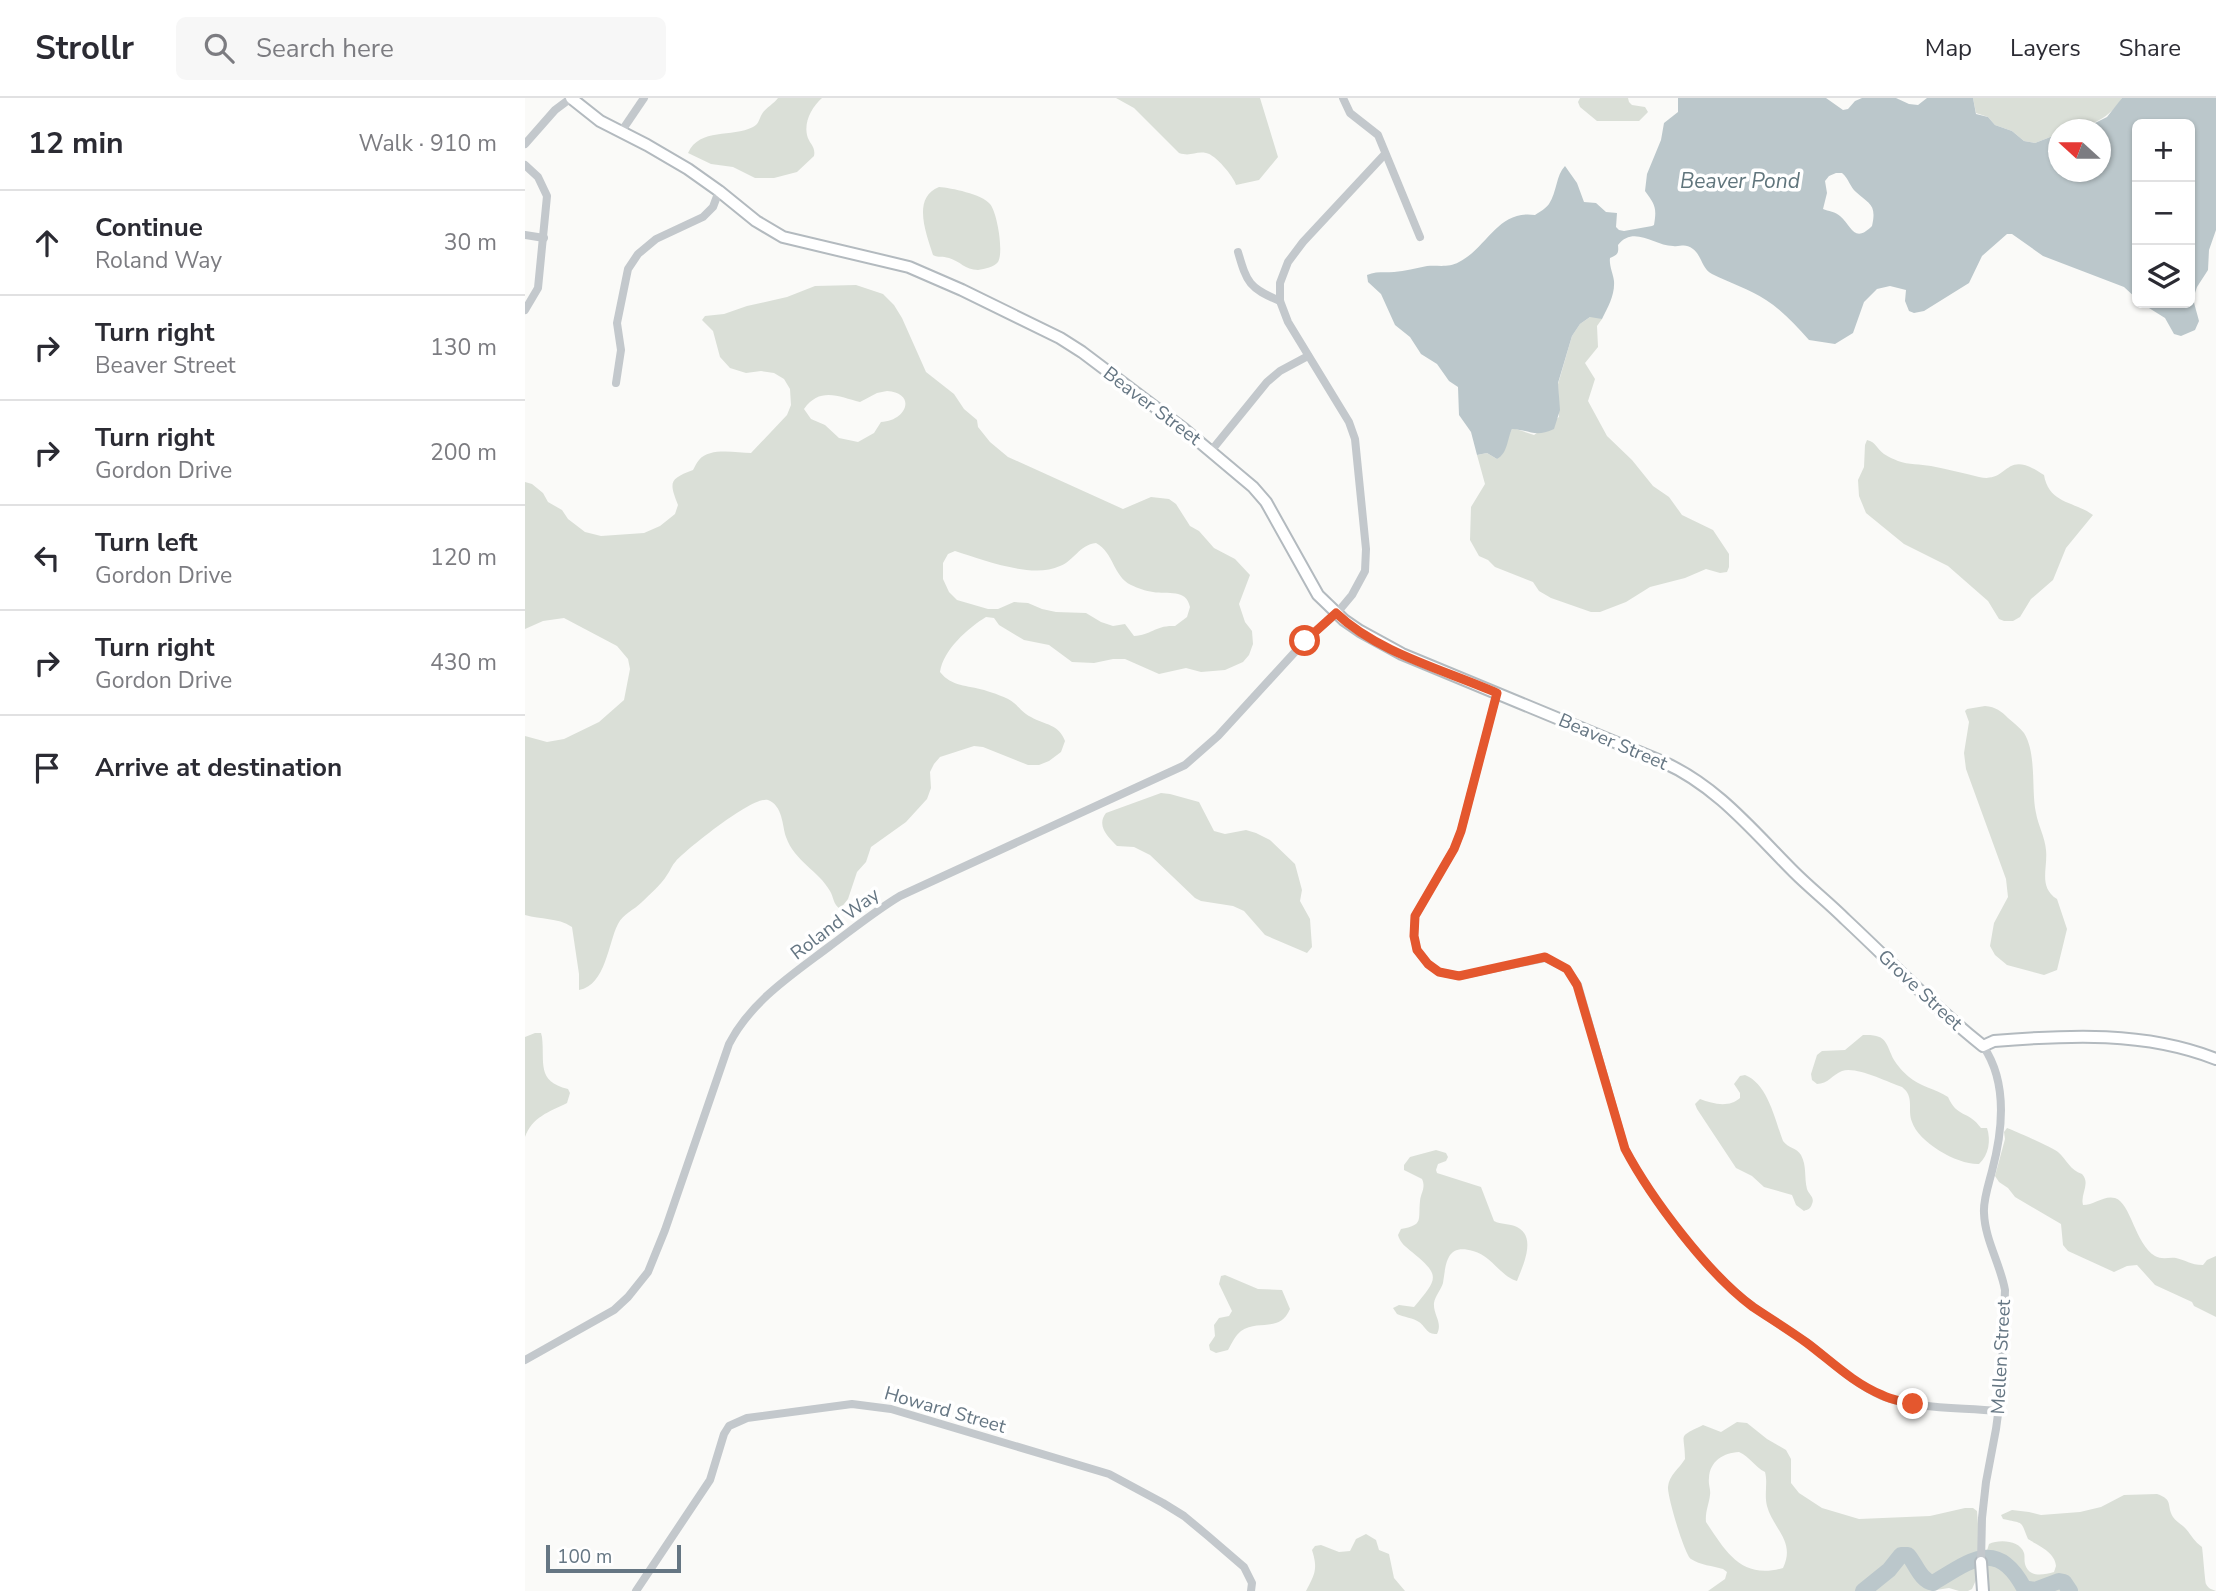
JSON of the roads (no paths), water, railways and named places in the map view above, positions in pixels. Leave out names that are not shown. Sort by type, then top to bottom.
[{"type":"street","name":"Beaver Street","points":[[571,98],[589,113],[668,157],[719,191],[756,221],[783,237],[909,267],[1038,326],[1089,357],[1245,479],[1266,502],[1318,595],[1360,631],[1402,654],[1684,772]]},
{"type":"street","points":[[525,144],[555,110],[571,98]]},
{"type":"street","points":[[621,132],[644,98]]},
{"type":"street","points":[[1343,98],[1350,113],[1378,135],[1420,237]]},
{"type":"street","points":[[1238,252],[1250,284],[1264,295],[1280,301],[1280,283],[1288,262],[1303,242],[1385,154]]},
{"type":"street","points":[[525,165],[538,177],[547,196],[538,288],[525,310]]},
{"type":"street","points":[[616,383],[621,349],[617,323],[628,269],[638,254],[656,239],[703,217],[713,207],[719,191]]},
{"type":"street","points":[[525,235],[544,238]]},
{"type":"street","name":"Roland Way","points":[[525,1360],[614,1310],[648,1272],[730,1044],[738,1027],[762,1000],[869,914],[900,896],[1185,765],[1218,736],[1305,641],[1352,595],[1365,571],[1366,549],[1355,439],[1349,422],[1288,322],[1280,301]]},
{"type":"street","points":[[1211,451],[1267,382],[1280,371],[1308,356]]},
{"type":"street","points":[[1497,693],[1461,831],[1454,849],[1415,916],[1414,936],[1417,950],[1428,964],[1439,972],[1459,976],[1545,957],[1567,969],[1577,985],[1625,1149],[1658,1200],[1723,1281],[1752,1306],[1809,1344],[1846,1375],[1882,1396],[1913,1404],[1998,1411]]},
{"type":"street","name":"Grove Street","points":[[1684,772],[1722,799],[1919,992],[1983,1046]]},
{"type":"street","points":[[1983,1046],[1994,1041],[2091,1036],[2157,1043],[2196,1051],[2216,1059]]},
{"type":"street","name":"Mellen Street","points":[[1983,1046],[1997,1072],[2001,1108],[1998,1144],[1984,1213],[1986,1232],[2005,1290],[1998,1411],[1986,1482],[1981,1558],[1983,1591]]},
{"type":"street","name":"Howard Street","points":[[636,1591],[710,1480],[729,1426],[747,1418],[852,1404],[891,1409],[1109,1474],[1163,1503],[1208,1536],[1244,1567],[1252,1583],[1251,1591]]},
{"type":"water","name":"Beaver Pond","points":[[1678,98],[1826,98],[1843,110],[1862,98],[1896,98],[1918,105],[1927,98],[1973,98],[1976,114],[1988,117],[1995,125],[2012,131],[2024,141],[2035,143],[2048,138],[2048,182],[2111,182],[2111,119],[2103,119],[2122,98],[2216,98],[2216,230],[2209,250],[2208,270],[2195,293],[2195,119],[2132,119],[2132,294],[2124,287],[2043,256],[2012,234],[2007,234],[1982,256],[1969,283],[1924,311],[1909,311],[1905,301],[1906,290],[1890,286],[1877,289],[1864,302],[1853,333],[1835,344],[1809,340],[1766,300],[1709,272],[1690,247],[1631,237],[1618,245],[1617,254],[1610,258],[1613,291],[1602,319],[1590,317],[1580,324],[1572,336],[1558,383],[1560,410],[1554,429],[1537,433],[1512,429],[1505,450],[1497,459],[1487,453],[1477,455],[1471,432],[1459,415],[1458,387],[1449,381],[1437,364],[1421,354],[1410,337],[1395,325],[1381,294],[1368,282],[1367,275],[1427,266],[1447,266],[1459,262],[1511,218],[1535,215],[1546,207],[1565,166],[1577,183],[1584,202],[1596,203],[1606,212],[1617,213],[1616,227],[1619,230],[1654,225],[1654,207],[1645,191],[1647,174],[1661,140],[1664,123],[1678,112]],"holes":[[[1836,173],[1842,173],[1873,209],[1872,226],[1861,233],[1854,232],[1838,215],[1823,209],[1827,193],[1825,181]]]},
{"type":"water","name":"Beaver Pond","points":[[2195,306],[2199,321],[2195,330],[2181,336],[2174,334],[2165,318],[2149,308]]},
{"type":"waterway","points":[[1863,1591],[1889,1570],[1901,1555],[1908,1555],[1921,1575],[1933,1583],[1971,1561],[1993,1558],[2014,1572],[2024,1588],[2035,1590],[2059,1581],[2064,1582],[2070,1591]]}]
